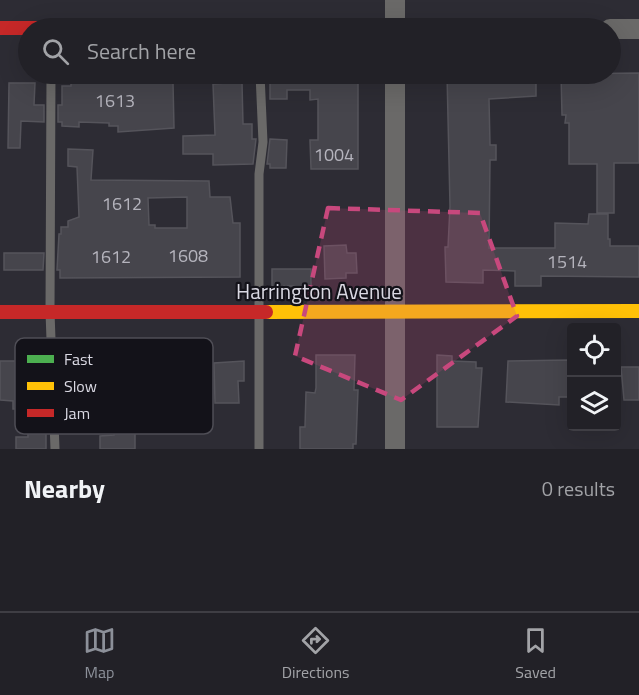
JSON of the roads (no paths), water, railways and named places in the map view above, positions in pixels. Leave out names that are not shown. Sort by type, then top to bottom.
[{"type":"street","points":[[395,0],[395,18]]},
{"type":"street","points":[[0,28],[18,28]]},
{"type":"street","points":[[621,29],[639,29]]},
{"type":"street","points":[[395,84],[395,449]]},
{"type":"street","name":"Harrington Avenue","points":[[0,312],[639,311]]},
{"type":"lane","points":[[51,84],[51,338]]},
{"type":"lane","points":[[259,449],[260,84]]},
{"type":"lane","points":[[54,434],[55,449]]}]
